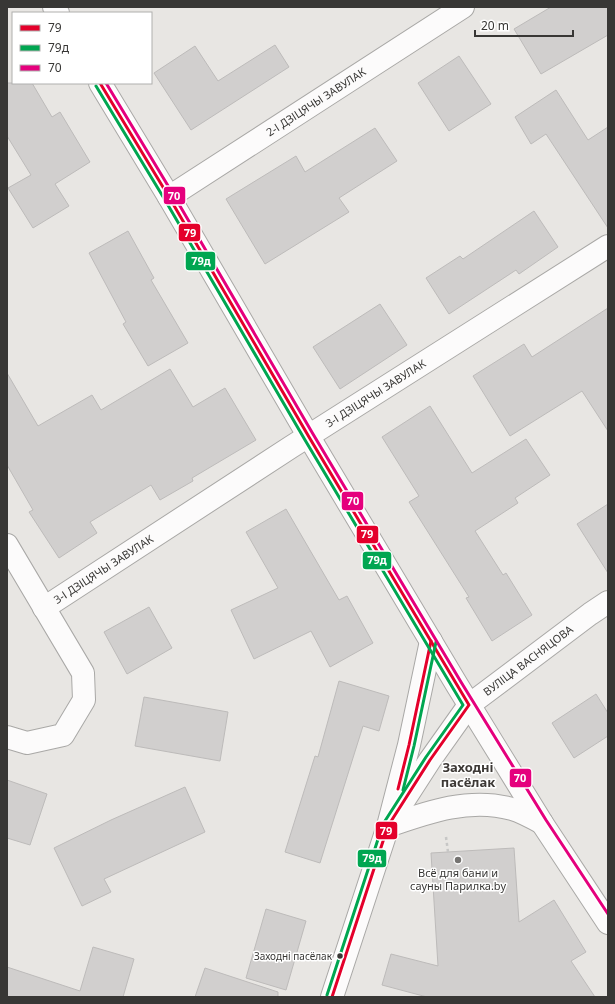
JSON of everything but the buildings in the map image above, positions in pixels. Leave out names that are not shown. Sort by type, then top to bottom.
[{"type":"street","name":"2-І ДЗІЦЯЧЫ ЗАВУЛАК","points":[[169,196],[463,7]]},
{"type":"street","points":[[101,84],[169,196],[309,437],[469,705],[542,823],[608,923]]},
{"type":"street","name":"3-І ДЗІЦЯЧЫ ЗАВУЛАК","points":[[44,608],[291,447],[608,246]]},
{"type":"street","points":[[7,545],[83,674],[84,700],[63,735],[27,743],[7,737]]},
{"type":"street","name":"ВУЛІЦА ВАСНЯЦОВА","points":[[388,826],[430,760],[469,705],[494,684],[512,673],[608,602]]},
{"type":"street","name":"ВУЛІЦА ВАСНЯЦОВА","points":[[332,997],[388,826],[409,744],[431,640]]},
{"type":"street","points":[[388,826],[424,814],[456,806],[490,804],[513,809],[542,823]]},
{"type":"path","points":[[446,836],[448,852]]},
{"type":"transit line","name":"79","points":[[101,84],[469,705],[430,760],[388,826],[332,997]]},
{"type":"transit line","name":"70","points":[[107,84],[461,682],[546,820],[608,914]]},
{"type":"transit line","name":"79д","points":[[96,86],[165,200],[305,440],[463,705],[426,757],[383,824],[327,995]]},
{"type":"transit line","name":"79","points":[[398,789],[431,641]]},
{"type":"transit line","name":"79д","points":[[403,790],[436,642]]},
{"type":"place","name":"Всё для бани и сауны Парилка.by","points":[[458,860]]},
{"type":"place","name":"Заходні пасёлак","points":[[340,956]]},
{"type":"district","name":"Заходні пасёлак","points":[[468,774]]}]
